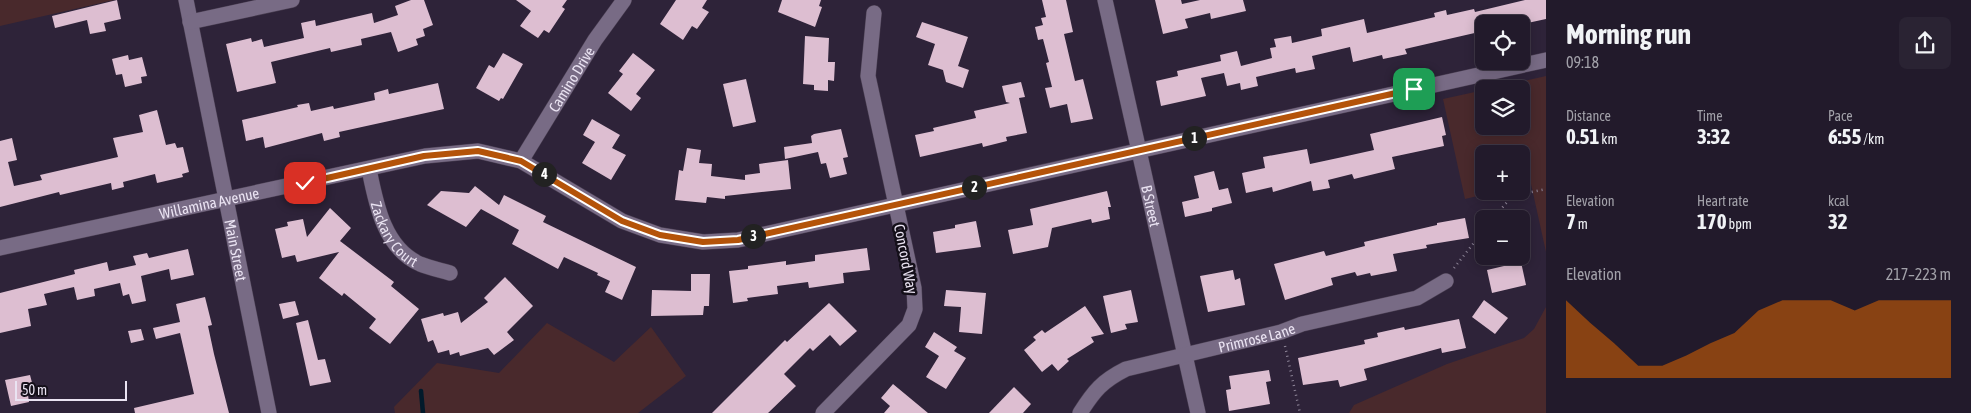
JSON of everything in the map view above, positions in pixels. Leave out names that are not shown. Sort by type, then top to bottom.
[{"type":"street","name":"Main Street","points":[[186,0],[269,413]]},
{"type":"street","points":[[190,22],[292,0]]},
{"type":"street","name":"Camino Drive","points":[[521,161],[595,40],[624,0]]},
{"type":"street","name":"B Street","points":[[1105,0],[1198,413]]},
{"type":"street","name":"Concord Way","points":[[823,413],[909,325],[915,309],[914,288],[868,76],[874,13]]},
{"type":"street","name":"Willamina Avenue","points":[[0,248],[424,156],[478,151],[521,161],[622,221],[660,235],[703,242],[738,240],[1546,60]]},
{"type":"street","name":"Zackary Court","points":[[368,169],[382,222],[392,241],[419,264],[450,273]]},
{"type":"street","name":"Primrose Lane","points":[[1080,413],[1097,388],[1107,378],[1126,369],[1281,332],[1302,324],[1416,298],[1446,281]]},
{"type":"path","points":[[1500,210],[1512,196],[1546,188]]},
{"type":"path","points":[[1446,281],[1460,258],[1475,240]]},
{"type":"path","points":[[1281,332],[1300,413]]},
{"type":"shaded area","points":[[0,0],[114,0],[0,26]]},
{"type":"shaded area","points":[[1546,76],[1546,252],[1530,184],[1530,145],[1475,145],[1475,197],[1465,199],[1443,99],[1475,92],[1475,135],[1530,135],[1530,80],[1528,80]]},
{"type":"shaded area","points":[[1546,307],[1546,413],[1349,413],[1354,405],[1447,364],[1524,338],[1534,329]]},
{"type":"shaded area","points":[[547,323],[614,362],[651,327],[686,376],[638,413],[395,413],[394,407],[437,363],[499,373]]},
{"type":"building","points":[[117,0],[121,19],[104,23],[106,31],[90,34],[87,20],[55,28],[52,16]]},
{"type":"building","points":[[411,0],[424,0],[433,25],[423,29],[425,36],[416,39],[418,45],[398,52],[391,32],[361,39],[362,45],[331,52],[330,48],[271,62],[276,83],[237,92],[226,44],[251,38],[252,42],[262,39],[264,47],[304,38],[301,23],[315,20],[316,26],[372,13],[374,23],[398,15],[395,6]]},
{"type":"building","points":[[516,0],[567,0],[562,7],[565,9],[549,33],[544,30],[538,38],[520,26],[531,11]]},
{"type":"building","points":[[676,0],[707,0],[702,8],[709,12],[697,29],[692,26],[683,40],[660,24]]},
{"type":"building","points":[[782,0],[821,0],[819,6],[822,7],[815,27],[778,12]]},
{"type":"building","points":[[1042,0],[1066,0],[1073,32],[1064,34],[1075,81],[1083,79],[1093,119],[1071,123],[1067,104],[1050,108],[1045,88],[1052,87],[1046,63],[1049,62],[1043,39],[1038,40],[1035,27],[1043,25],[1041,18],[1046,17]]},
{"type":"building","points":[[1155,0],[1181,0],[1182,4],[1200,0],[1243,0],[1246,11],[1211,19],[1210,13],[1185,19],[1188,28],[1163,34]]},
{"type":"building","points":[[1525,0],[1546,0],[1546,19],[1530,22],[1530,15],[1475,15],[1475,33],[1405,49],[1407,54],[1383,59],[1382,55],[1353,62],[1350,47],[1312,56],[1315,69],[1296,73],[1295,68],[1256,77],[1258,86],[1241,90],[1240,83],[1227,86],[1224,73],[1201,78],[1206,96],[1161,106],[1156,81],[1178,76],[1177,71],[1221,61],[1220,55],[1237,51],[1241,66],[1272,58],[1270,48],[1276,47],[1274,39],[1291,36],[1292,43],[1322,36],[1321,29],[1364,19],[1367,33],[1435,17],[1434,13],[1446,10],[1447,15],[1474,9],[1475,12]]},
{"type":"building","points":[[922,22],[968,37],[958,66],[969,70],[963,88],[946,82],[943,70],[928,65],[935,44],[916,37]]},
{"type":"building","points":[[805,36],[829,38],[828,62],[835,62],[834,81],[828,80],[828,91],[814,90],[814,85],[803,84]]},
{"type":"building","points":[[503,53],[523,64],[503,99],[501,98],[499,101],[476,88],[489,65],[494,68]]},
{"type":"building","points":[[633,53],[655,70],[636,94],[641,98],[631,111],[608,93],[623,74],[619,71]]},
{"type":"building","points":[[128,55],[129,60],[142,57],[147,76],[141,77],[142,83],[125,87],[122,74],[116,75],[112,59]]},
{"type":"building","points":[[746,79],[756,122],[733,127],[723,84]]},
{"type":"building","points":[[1021,82],[1025,97],[1019,98],[1027,133],[1006,137],[1007,141],[983,147],[982,143],[920,157],[915,135],[934,131],[933,128],[976,118],[974,111],[1010,103],[1006,102],[1002,86]]},
{"type":"building","points":[[438,83],[444,109],[339,132],[340,137],[324,141],[322,133],[265,148],[263,137],[246,141],[242,120],[309,103],[311,111],[333,106],[334,109],[375,100],[374,93],[388,89],[389,94]]},
{"type":"building","points":[[157,110],[166,145],[175,143],[177,148],[183,147],[189,172],[182,174],[183,177],[157,183],[155,174],[123,182],[124,187],[112,190],[111,183],[60,195],[59,192],[0,207],[0,141],[12,138],[17,160],[8,162],[14,186],[42,180],[40,175],[118,157],[113,138],[143,132],[139,115]]},
{"type":"building","points":[[1442,117],[1446,135],[1442,136],[1444,146],[1392,157],[1395,169],[1354,179],[1352,174],[1328,180],[1330,188],[1313,191],[1311,181],[1273,192],[1272,187],[1246,193],[1242,173],[1265,168],[1263,157],[1307,149],[1310,164],[1374,150],[1370,134]]},
{"type":"building","points":[[592,119],[620,135],[612,148],[626,155],[611,180],[582,163],[595,142],[583,135]]},
{"type":"building","points":[[841,129],[848,157],[843,158],[847,174],[830,178],[826,163],[821,164],[818,152],[785,159],[784,147],[812,143],[811,136],[814,134]]},
{"type":"building","points":[[687,148],[701,150],[699,163],[712,164],[711,176],[745,180],[745,175],[760,173],[759,164],[788,160],[791,189],[725,196],[725,199],[707,197],[706,203],[675,200],[679,170],[683,171]]},
{"type":"building","points":[[1214,171],[1219,190],[1228,188],[1232,203],[1212,208],[1212,211],[1185,217],[1182,202],[1199,198],[1194,176]]},
{"type":"building","points":[[475,186],[499,205],[504,195],[546,216],[543,222],[636,267],[622,300],[605,292],[610,281],[597,275],[598,273],[564,257],[558,269],[512,244],[519,230],[481,209],[466,227],[427,205],[441,191],[469,193]]},
{"type":"building","points":[[1107,191],[1111,207],[1108,207],[1110,219],[1092,223],[1091,219],[1052,228],[1048,247],[1013,254],[1008,230],[1033,225],[1030,209]]},
{"type":"building","points":[[330,208],[351,228],[340,241],[394,282],[391,286],[419,309],[390,344],[369,328],[376,319],[344,293],[342,296],[319,278],[339,252],[297,262],[295,255],[282,258],[275,229],[288,226],[287,222],[303,219],[307,237]]},
{"type":"building","points":[[1465,218],[1469,238],[1426,245],[1427,248],[1393,254],[1397,271],[1371,276],[1370,273],[1357,276],[1355,272],[1331,278],[1333,285],[1285,300],[1274,264],[1324,251],[1326,256],[1365,246],[1364,242],[1437,225],[1437,223]]},
{"type":"building","points":[[976,221],[981,247],[936,253],[933,232],[955,228],[955,225]]},
{"type":"building","points":[[867,248],[870,270],[843,273],[844,283],[809,288],[808,282],[777,286],[778,294],[747,298],[748,301],[733,303],[729,271],[748,269],[748,266],[786,261],[786,265],[815,261],[815,255]]},
{"type":"building","points":[[188,249],[194,275],[171,280],[169,269],[141,276],[146,301],[132,304],[129,294],[123,296],[120,283],[94,289],[95,296],[77,300],[74,287],[44,294],[47,305],[28,309],[31,326],[0,333],[0,293],[75,274],[74,270],[107,262],[109,271],[136,265],[133,256],[147,253],[149,258]]},
{"type":"building","points":[[1508,265],[1522,265],[1526,285],[1492,293],[1487,270]]},
{"type":"building","points":[[1233,270],[1235,280],[1240,278],[1245,305],[1208,312],[1200,276]]},
{"type":"building","points":[[691,274],[710,274],[709,306],[704,306],[703,315],[651,316],[652,290],[691,291]]},
{"type":"building","points":[[505,277],[533,306],[507,332],[514,340],[494,355],[488,348],[460,356],[459,352],[450,355],[449,350],[438,353],[433,340],[428,342],[421,319],[443,313],[444,316],[458,312],[461,323],[488,302],[484,298]]},
{"type":"building","points":[[946,290],[986,293],[982,334],[959,332],[961,307],[944,306]]},
{"type":"building","points":[[1131,290],[1138,322],[1125,324],[1127,329],[1111,333],[1103,296]]},
{"type":"building","points":[[205,297],[212,325],[208,326],[229,413],[135,413],[134,408],[194,394],[180,333],[156,339],[153,328],[180,322],[176,304]]},
{"type":"building","points":[[1484,300],[1508,318],[1495,334],[1472,317]]},
{"type":"building","points":[[295,301],[299,315],[283,319],[279,304]]},
{"type":"building","points":[[829,303],[857,331],[840,346],[830,335],[813,351],[810,348],[784,374],[796,386],[768,413],[712,413],[785,340],[787,342]]},
{"type":"building","points":[[1085,306],[1104,334],[1091,337],[1094,342],[1067,359],[1069,361],[1058,371],[1052,364],[1042,372],[1024,350],[1036,340],[1033,337],[1042,330],[1045,333]]},
{"type":"building","points":[[1459,319],[1466,348],[1442,353],[1441,348],[1364,369],[1367,380],[1340,387],[1338,380],[1303,385],[1298,358],[1365,344],[1364,340],[1378,337],[1377,333],[1404,327],[1405,330]]},
{"type":"building","points":[[308,320],[318,360],[325,359],[331,382],[310,386],[296,323]]},
{"type":"building","points":[[141,329],[144,340],[131,343],[128,331]]},
{"type":"building","points":[[934,332],[957,347],[954,351],[966,358],[946,389],[926,377],[939,356],[925,347]]},
{"type":"building","points":[[1269,370],[1271,381],[1266,382],[1270,404],[1229,411],[1226,390],[1231,389],[1229,376]]},
{"type":"building","points":[[30,375],[35,394],[28,395],[29,402],[11,406],[5,380]]},
{"type":"building","points":[[893,384],[928,413],[884,413],[890,406],[881,398]]},
{"type":"building","points":[[1014,387],[1031,404],[1023,413],[989,413]]},
{"type":"waterway","points":[[421,391],[423,413]]},
{"type":"route","points":[[305,183],[424,156],[478,151],[521,161],[622,221],[660,235],[703,242],[738,240],[1414,89]]}]
